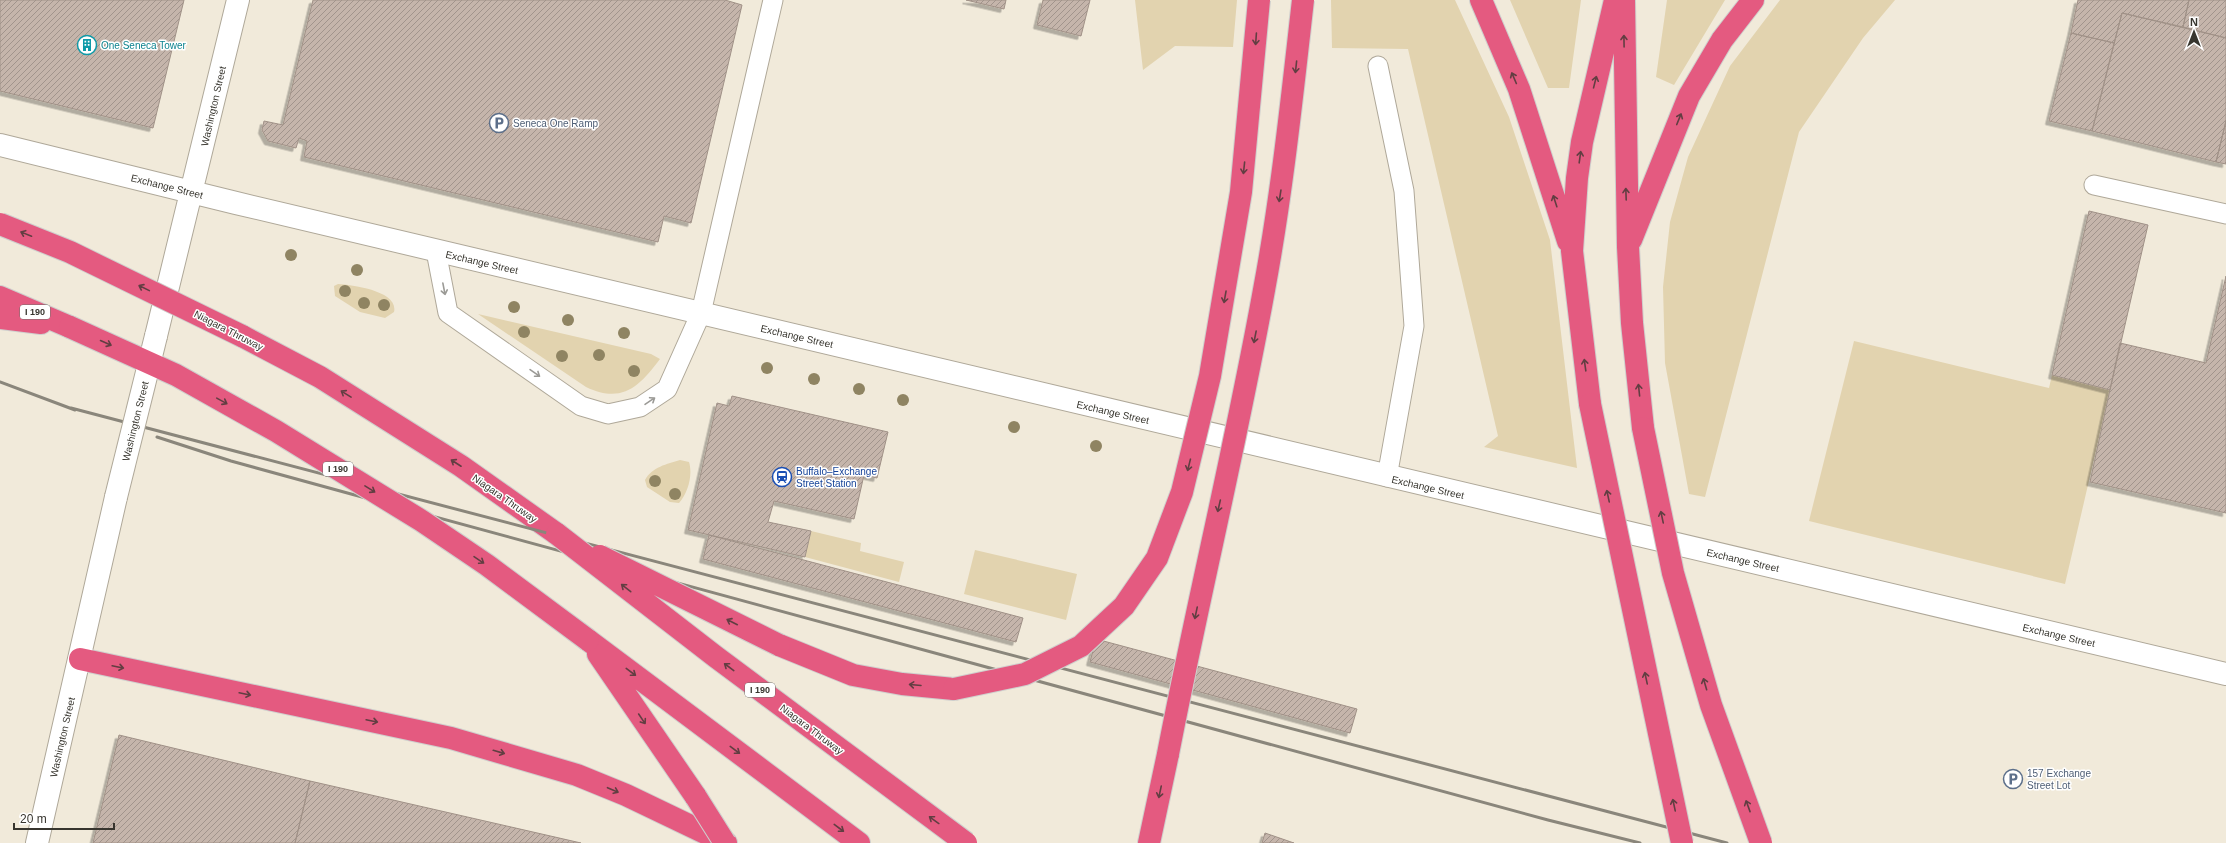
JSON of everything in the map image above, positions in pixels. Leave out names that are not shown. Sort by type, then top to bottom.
[{"type":"highway","points":[[557,534],[779,645],[853,675],[902,684],[954,688],[1024,674],[1080,646],[1124,606],[1157,558],[1182,492],[1210,376],[1227,286],[1241,192],[1259,0]]},
{"type":"highway","points":[[1149,843],[1246,384],[1263,296],[1281,193],[1303,0]]},
{"type":"highway","points":[[1481,0],[1519,89],[1572,251]]},
{"type":"highway","points":[[1615,0],[1582,142],[1577,178],[1572,251],[1590,404],[1682,843]]},
{"type":"highway","points":[[1624,0],[1628,247],[1632,324],[1643,428],[1673,573],[1711,705],[1761,843]]},
{"type":"highway","points":[[1628,247],[1689,96],[1722,40],[1753,0]]},
{"type":"highway","name":"Niagara Thruway","points":[[0,224],[70,252],[242,336],[320,377],[461,466],[557,534],[716,657],[966,843]]},
{"type":"highway","name":"I 190","points":[[0,297],[176,375],[276,431],[422,521],[487,565],[859,843]]},
{"type":"highway","points":[[0,318],[70,327]]},
{"type":"highway","points":[[588,640],[726,843]]},
{"type":"highway","points":[[80,658],[451,738],[578,775],[626,795],[726,843]]},
{"type":"street","name":"Washington Street","points":[[37,843],[116,497],[238,0]]},
{"type":"street","name":"Exchange Street","points":[[0,145],[701,314],[2226,674]]},
{"type":"lane","points":[[436,251],[448,313],[581,406],[608,414],[640,407],[667,389],[701,314],[773,0]]},
{"type":"lane","points":[[1378,66],[1404,191],[1414,326],[1387,477]]},
{"type":"lane","points":[[2094,184],[2226,214]]},
{"type":"shaded area","points":[[1135,0],[1237,0],[1233,47],[1175,46],[1143,70]]},
{"type":"shaded area","points":[[1331,0],[1455,0],[1509,117],[1550,240],[1577,468],[1484,447],[1498,436],[1408,49],[1332,48]]},
{"type":"shaded area","points":[[1510,0],[1581,0],[1569,88],[1548,88]]},
{"type":"shaded area","points":[[1667,0],[1725,0],[1674,85],[1656,77]]},
{"type":"shaded area","points":[[1780,0],[1895,0],[1863,38],[1799,132],[1705,497],[1689,494],[1665,363],[1663,287],[1670,222],[1688,157],[1730,66]]},
{"type":"shaded area","points":[[338,284],[374,290],[382,294],[394,305],[394,312],[385,318],[360,312],[335,296],[334,286]]},
{"type":"shaded area","points":[[478,314],[651,354],[660,359],[645,378],[629,390],[610,394],[599,392],[586,387]]},
{"type":"shaded area","points":[[1854,341],[2049,388],[2052,375],[2110,390],[2065,584],[1809,521]]},
{"type":"shaded area","points":[[680,460],[689,462],[689,484],[679,503],[670,502],[647,487],[645,480],[656,469]]},
{"type":"shaded area","points":[[811,531],[861,543],[860,551],[904,562],[899,582],[805,557]]},
{"type":"shaded area","points":[[975,550],[1077,574],[1066,620],[964,594]]},
{"type":"building","name":"One Seneca Tower","points":[[0,0],[184,0],[153,128],[0,91]]},
{"type":"building","name":"Seneca One Ramp","points":[[313,0],[725,0],[742,5],[691,223],[664,216],[658,242],[304,157],[307,141],[299,138],[296,148],[268,141],[262,130],[264,121],[283,125]]},
{"type":"building","points":[[966,0],[1006,0],[1004,9]]},
{"type":"building","points":[[1043,0],[1090,0],[1081,36],[1037,25]]},
{"type":"building","points":[[2078,0],[2189,0],[2183,27],[2122,13],[2114,43],[2071,33]]},
{"type":"building","points":[[2189,0],[2226,0],[2226,38],[2183,27]]},
{"type":"building","points":[[2122,13],[2226,38],[2226,121],[2216,162],[2092,131]]},
{"type":"building","points":[[2071,33],[2114,43],[2092,131],[2049,121]]},
{"type":"building","points":[[2226,121],[2226,164],[2216,162]]},
{"type":"building","points":[[2089,211],[2148,225],[2110,390],[2052,375]]},
{"type":"building","points":[[2226,276],[2226,513],[2090,482],[2120,343],[2206,363]]},
{"type":"building","name":"Buffalo–Exchange Street Station","points":[[732,396],[888,432],[877,478],[864,475],[854,519],[774,501],[768,522],[811,531],[805,557],[688,530],[717,403],[729,406]]},
{"type":"building","points":[[709,535],[1023,618],[1016,642],[703,559]]},
{"type":"building","points":[[1096,639],[1357,709],[1350,733],[1090,662]]},
{"type":"building","points":[[119,735],[310,781],[295,843],[93,843]]},
{"type":"building","points":[[310,781],[581,843],[295,843]]},
{"type":"building","points":[[1265,833],[1294,843],[1262,843]]},
{"type":"railway","points":[[0,382],[75,410]]},
{"type":"railway","points":[[71,408],[1727,843]]},
{"type":"railway","points":[[157,437],[231,461],[362,497],[1548,820],[1640,843]]},
{"type":"place","name":"One Seneca Tower","points":[[87,45]]},
{"type":"place","name":"Seneca One Ramp","points":[[499,123]]},
{"type":"place","name":"Buffalo–Exchange Street Station","points":[[782,477]]},
{"type":"place","name":"157 Exchange Street Lot","points":[[2013,779]]}]
